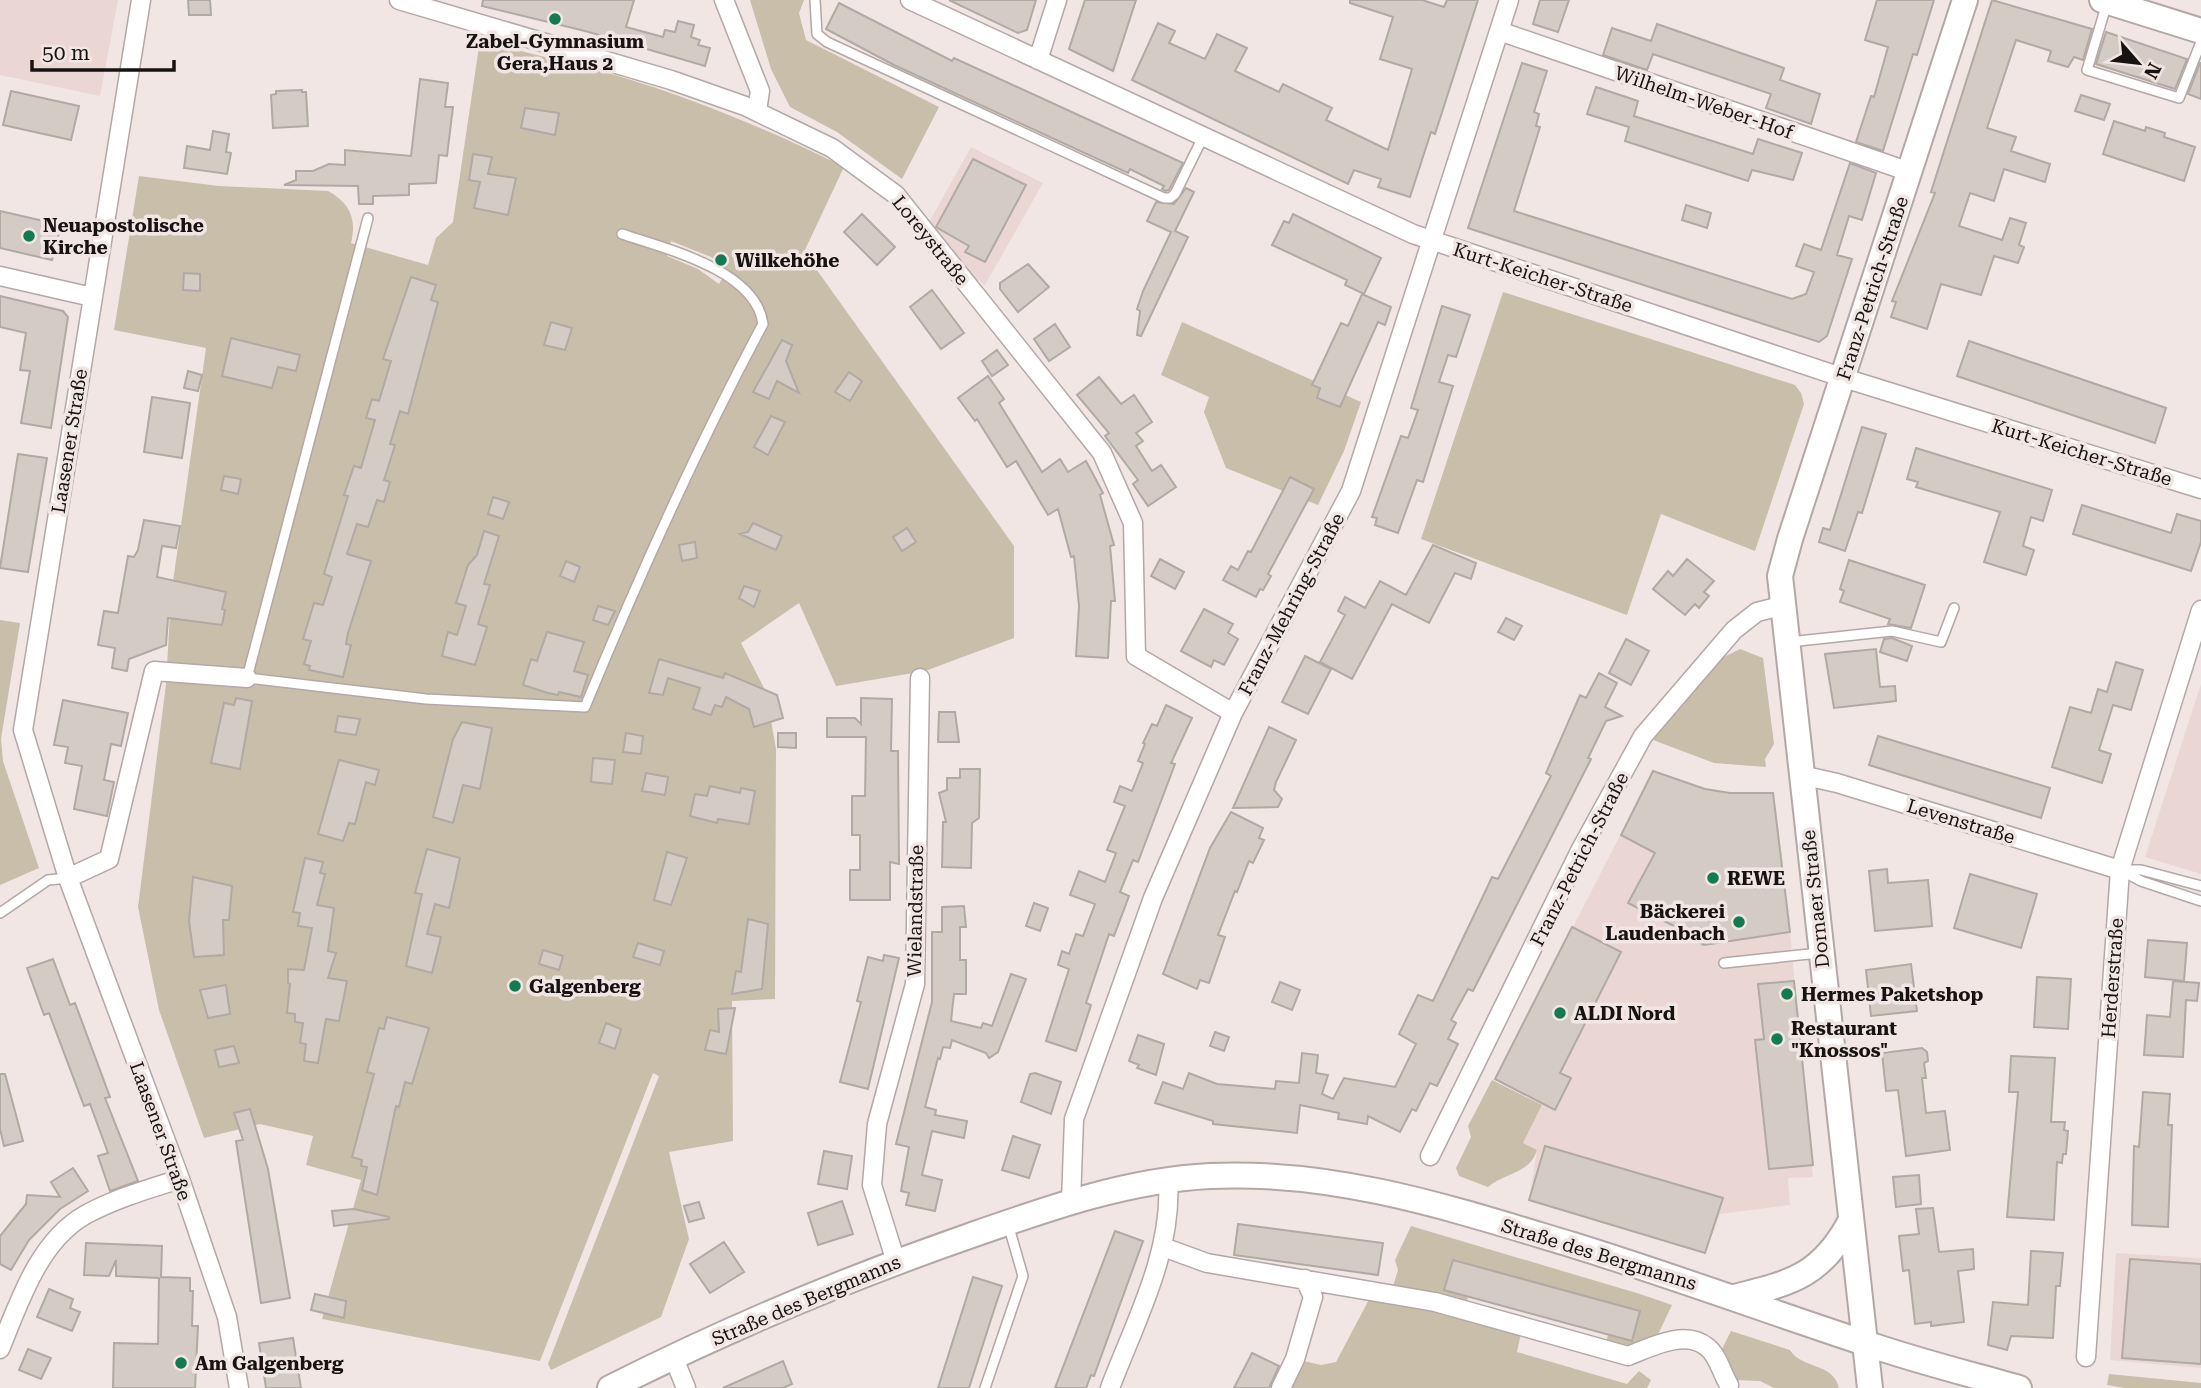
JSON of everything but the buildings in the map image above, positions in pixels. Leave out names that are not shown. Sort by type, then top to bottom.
[{"type":"street","name":"Laasener Straße","points":[[141,0],[23,730],[68,878],[180,1179],[227,1317],[239,1388]]},
{"type":"street","name":"Loreystraße","points":[[398,0],[671,80],[757,111],[832,148],[896,195],[1102,453],[1133,523],[1136,656],[1233,713]]},
{"type":"street","points":[[724,0],[760,91],[757,111]]},
{"type":"street","name":"Kurt-Keicher-Straße","points":[[910,0],[1432,240],[1844,378],[2201,489]]},
{"type":"street","points":[[1038,60],[1056,0]]},
{"type":"street","name":"Franz-Mehring-Straße","points":[[1071,1202],[1074,1119],[1153,898],[1233,713],[1351,491],[1509,0]]},
{"type":"street","name":"Franz-Petrich-Straße","points":[[1780,576],[1965,0]]},
{"type":"street","points":[[2105,1],[2201,32]]},
{"type":"street","name":"Wilhelm-Weber-Hof","points":[[1499,31],[1910,172]]},
{"type":"street","points":[[0,276],[92,297]]},
{"type":"street","name":"Dornaer Straße","points":[[1780,576],[1781,606],[1870,1388]]},
{"type":"street","name":"Franz-Petrich-Straße","points":[[1430,1156],[1581,849],[1643,736],[1734,630],[1757,612],[1781,606]]},
{"type":"street","name":"Herderstraße","points":[[2086,1357],[2120,870],[2201,610]]},
{"type":"street","points":[[68,878],[109,859],[153,671],[247,678]]},
{"type":"street","name":"Wielandstraße","points":[[895,1262],[872,1185],[877,1124],[915,984],[920,678]]},
{"type":"street","name":"Levenstraße","points":[[1801,775],[1836,783],[2120,870]]},
{"type":"street","name":"Straße des Bergmanns","points":[[610,1388],[673,1356],[895,1262],[1071,1202],[1168,1180],[1267,1176],[1323,1180],[1382,1190],[1476,1216],[1734,1297],[1865,1344],[2019,1388]]},
{"type":"street","points":[[0,1349],[24,1288],[51,1245],[82,1216],[131,1194],[180,1179]]},
{"type":"street","points":[[1110,1388],[1163,1247],[1170,1205],[1168,1180]]},
{"type":"street","points":[[1734,1297],[1798,1279],[1816,1269],[1830,1255],[1851,1220]]},
{"type":"street","points":[[1163,1247],[1207,1263],[1435,1301],[1628,1356],[1653,1345],[1688,1338],[1707,1347],[1729,1385]]},
{"type":"street","points":[[1281,1388],[1295,1359],[1313,1297],[1305,1279]]},
{"type":"street","points":[[673,1356],[686,1388]]},
{"type":"lane","points":[[815,0],[817,34],[827,42],[1164,198],[1175,194],[1203,137]]},
{"type":"lane","points":[[2105,1],[2087,70],[2179,98],[2201,42]]},
{"type":"lane","points":[[368,218],[247,678],[426,699],[585,706],[633,591],[705,432],[763,324],[758,304],[713,266],[622,234]]},
{"type":"lane","points":[[1785,642],[1892,631],[1941,642],[1954,608]]},
{"type":"lane","points":[[2120,870],[2141,870],[2201,886]]},
{"type":"lane","points":[[2120,870],[2141,881],[2201,901]]},
{"type":"lane","points":[[0,913],[48,880],[68,878]]},
{"type":"lane","points":[[1724,962],[1821,953]]},
{"type":"lane","points":[[985,1388],[1023,1276],[1007,1223]]},
{"type":"shaded area","points":[[0,0],[118,0],[100,96],[0,75]]},
{"type":"shaded area","points":[[750,0],[804,0],[799,13],[806,40],[939,107],[902,179],[837,132],[790,107],[771,69]]},
{"type":"shaded area","points":[[480,40],[615,75],[674,94],[788,140],[844,167],[804,252],[1014,546],[1014,638],[925,671],[836,686],[799,603],[741,643],[766,692],[776,749],[775,999],[732,1001],[733,1141],[669,1152],[689,1239],[661,1317],[551,1370],[548,1364],[659,1076],[653,1073],[540,1361],[322,1319],[361,1180],[306,1165],[313,1136],[260,1124],[204,1138],[159,1010],[138,907],[166,684],[171,596],[206,348],[114,330],[139,176],[219,186],[328,191],[342,201],[350,212],[353,226],[351,243],[428,265],[436,238],[453,222]],"holes":[[[671,241],[711,257],[727,270],[719,284],[698,269],[667,256]]]},
{"type":"shaded area","points":[[971,147],[1043,183],[985,285],[969,273],[928,224]]},
{"type":"shaded area","points":[[1503,292],[1795,385],[1804,404],[1755,551],[1661,514],[1627,615],[1421,539]]},
{"type":"shaded area","points":[[1182,322],[1361,402],[1344,451],[1318,505],[1226,468],[1204,412],[1209,397],[1161,375]]},
{"type":"shaded area","points":[[0,620],[20,623],[1,739],[3,761],[39,868],[0,885]]},
{"type":"shaded area","points":[[1740,649],[1763,658],[1774,744],[1765,759],[1766,767],[1714,763],[1653,740],[1718,660]]},
{"type":"shaded area","points":[[2201,684],[2201,874],[2145,857]]},
{"type":"shaded area","points":[[1653,771],[1705,789],[1730,793],[1773,793],[1790,932],[1813,1177],[1788,1178],[1790,1205],[1720,1214],[1705,1253],[1529,1200],[1537,1150],[1523,1143],[1542,1105],[1495,1079]]},
{"type":"shaded area","points":[[1492,1080],[1542,1105],[1523,1143],[1537,1150],[1534,1158],[1523,1168],[1488,1187],[1459,1176],[1456,1168],[1471,1137],[1468,1126]]},
{"type":"shaded area","points":[[1411,1226],[1672,1305],[1653,1345],[1604,1349],[1608,1335],[1632,1341],[1640,1311],[1453,1261],[1444,1290],[1468,1297],[1466,1305],[1393,1286],[1398,1270],[1395,1260]]},
{"type":"shaded area","points":[[2116,1253],[2201,1258],[2201,1368],[2110,1360]]},
{"type":"shaded area","points":[[1373,1292],[1521,1333],[1517,1352],[1627,1384],[1639,1371],[1651,1380],[1647,1388],[1280,1388],[1295,1359],[1321,1365],[1336,1362]]},
{"type":"shaded area","points":[[1731,1331],[1790,1350],[1801,1360],[1830,1374],[1839,1388],[1774,1388],[1760,1381],[1734,1380],[1717,1359]]},
{"type":"shaded area","points":[[2109,1374],[2201,1383],[2201,1388],[2125,1388],[2107,1385]]},
{"type":"place","name":"Zabel-Gymnasium Gera,Haus 2","points":[[555,19]]},
{"type":"place","name":"Neuapostolische Kirche","points":[[29,236]]},
{"type":"place","name":"Wilkehöhe","points":[[721,260]]},
{"type":"place","name":"REWE","points":[[1713,878]]},
{"type":"place","name":"Bäckerei Laudenbach","points":[[1739,922]]},
{"type":"place","name":"Galgenberg","points":[[515,986]]},
{"type":"place","name":"Hermes Paketshop","points":[[1787,994]]},
{"type":"place","name":"ALDI Nord","points":[[1560,1013]]},
{"type":"place","name":"Restaurant \"Knossos\"","points":[[1777,1039]]},
{"type":"place","name":"Am Galgenberg","points":[[181,1363]]}]
